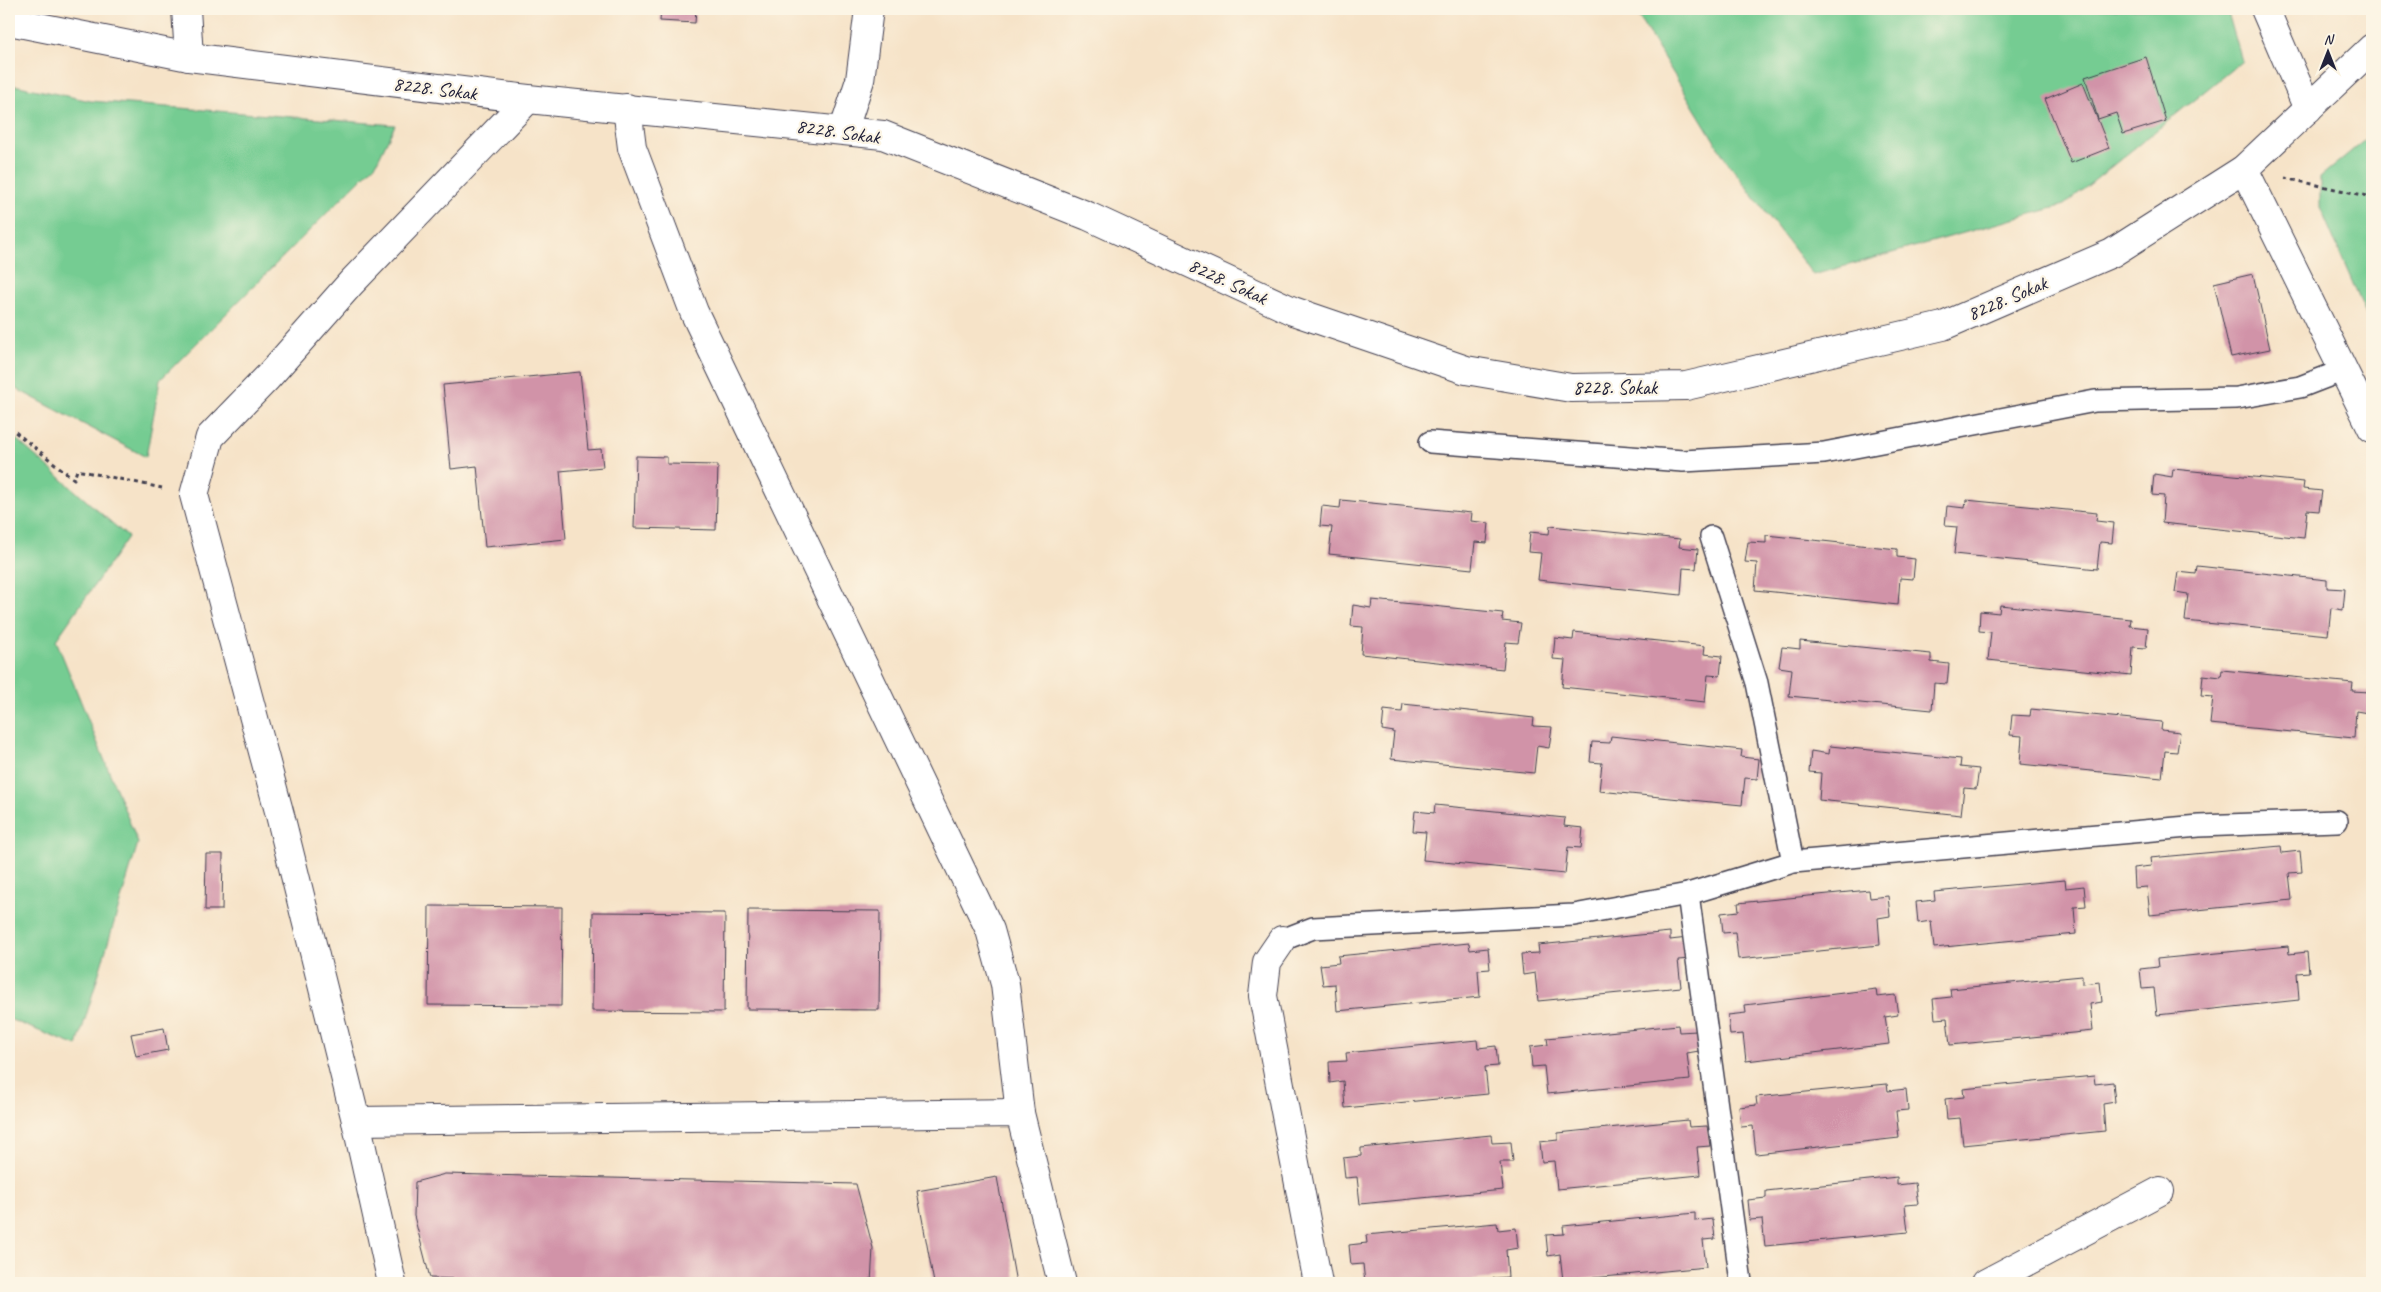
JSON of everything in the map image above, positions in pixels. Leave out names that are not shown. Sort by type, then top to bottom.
[{"type":"street","points":[[186,9],[189,57]]},
{"type":"street","points":[[844,129],[860,80],[869,9]]},
{"type":"street","points":[[2265,9],[2308,109]]},
{"type":"street","name":"8228. Sokak","points":[[9,21],[189,57],[528,99],[844,129],[883,135],[1088,216],[1294,311],[1466,370],[1571,388],[1686,386],[1943,326],[2112,253],[2244,169],[2372,48]]},
{"type":"street","points":[[392,1283],[356,1121],[280,814],[194,495],[210,437],[267,378],[351,283],[528,99]]},
{"type":"street","points":[[627,108],[632,148],[694,312],[990,930],[1005,984],[1020,1113],[1062,1283]]},
{"type":"street","points":[[2244,169],[2372,428]]},
{"type":"street","points":[[1282,940],[1267,962],[1263,996],[1318,1283]]},
{"type":"street","points":[[356,1121],[1020,1113]]},
{"type":"street","points":[[1986,1283],[2160,1191]]},
{"type":"lane","points":[[1430,442],[1683,460],[1824,453],[2095,401],[2237,398],[2300,387],[2344,370]]},
{"type":"lane","points":[[1710,537],[1757,683],[1793,862]]},
{"type":"lane","points":[[1282,940],[1313,928],[1574,915],[1688,894],[1793,862],[2199,826],[2337,821]]},
{"type":"lane","points":[[1688,894],[1741,1282]]},
{"type":"path","points":[[2244,169],[2372,197]]},
{"type":"path","points":[[9,427],[74,479],[77,470],[194,495]]},
{"type":"green space","points":[[1634,9],[2227,9],[2242,61],[2064,205],[1813,275],[1726,160]]},
{"type":"green space","points":[[9,84],[91,101],[395,125],[376,164],[160,380],[146,457],[9,385]]},
{"type":"green space","points":[[2372,134],[2372,328],[2320,207],[2320,177]]},
{"type":"green space","points":[[9,433],[128,537],[56,640],[138,843],[77,1046],[9,1019]]},
{"type":"building","points":[[661,9],[696,9],[695,23],[660,21]]},
{"type":"building","points":[[2146,57],[2166,121],[2123,134],[2116,113],[2098,119],[2085,77]]},
{"type":"building","points":[[2083,83],[2109,148],[2071,163],[2045,99]]},
{"type":"building","points":[[2253,274],[2270,349],[2231,357],[2214,283]]},
{"type":"building","points":[[580,372],[588,450],[601,449],[603,467],[560,471],[566,539],[485,547],[477,466],[451,469],[443,385]]},
{"type":"building","points":[[636,456],[667,457],[667,464],[718,465],[716,530],[634,528]]},
{"type":"building","points":[[2173,469],[2304,482],[2303,489],[2322,491],[2319,511],[2307,510],[2304,538],[2162,523],[2164,496],[2152,495],[2154,474],[2172,477]]},
{"type":"building","points":[[1341,500],[1472,513],[1471,521],[1489,523],[1487,543],[1475,542],[1472,569],[1329,554],[1332,527],[1320,526],[1322,506],[1340,508]]},
{"type":"building","points":[[1966,500],[2097,513],[2096,521],[2114,523],[2112,543],[2100,542],[2097,569],[1954,554],[1957,527],[1945,526],[1947,506],[1965,508]]},
{"type":"building","points":[[1550,526],[1680,539],[1679,547],[1698,549],[1696,569],[1683,568],[1681,595],[1538,580],[1541,553],[1528,552],[1530,532],[1549,534]]},
{"type":"building","points":[[1766,535],[1897,549],[1897,557],[1915,559],[1913,579],[1900,578],[1898,605],[1755,590],[1757,563],[1745,562],[1748,542],[1766,543]]},
{"type":"building","points":[[2197,566],[2327,580],[2327,588],[2345,589],[2343,610],[2331,608],[2328,635],[2185,621],[2188,594],[2175,592],[2178,572],[2196,574]]},
{"type":"building","points":[[1372,600],[1503,613],[1502,621],[1521,623],[1518,643],[1506,642],[1503,669],[1361,654],[1363,627],[1351,626],[1353,605],[1371,608]]},
{"type":"building","points":[[2000,605],[2131,619],[2130,626],[2148,628],[2146,648],[2133,647],[2131,675],[1988,660],[1991,632],[1979,631],[1980,611],[1999,613]]},
{"type":"building","points":[[1574,632],[1705,646],[1704,654],[1722,656],[1720,676],[1708,675],[1705,702],[1562,687],[1565,660],[1553,659],[1555,638],[1573,640]]},
{"type":"building","points":[[1800,641],[1931,654],[1931,662],[1949,664],[1947,684],[1934,683],[1932,710],[1789,696],[1792,669],[1779,667],[1782,647],[1800,649]]},
{"type":"building","points":[[2222,670],[2353,683],[2352,691],[2370,692],[2368,713],[2356,711],[2354,738],[2210,724],[2213,697],[2201,696],[2203,675],[2221,677]]},
{"type":"building","points":[[1403,704],[1534,718],[1533,726],[1552,727],[1549,748],[1537,746],[1534,773],[1391,759],[1394,732],[1382,730],[1384,710],[1402,712]]},
{"type":"building","points":[[2031,709],[2162,722],[2161,730],[2180,732],[2177,752],[2165,751],[2162,778],[2020,764],[2022,736],[2010,735],[2012,715],[2030,716]]},
{"type":"building","points":[[1611,736],[1742,750],[1741,757],[1759,759],[1757,779],[1745,778],[1742,805],[1599,791],[1602,763],[1590,762],[1592,742],[1610,743]]},
{"type":"building","points":[[1830,746],[1961,759],[1960,767],[1979,769],[1976,789],[1964,788],[1961,815],[1819,800],[1821,773],[1809,772],[1811,751],[1829,754]]},
{"type":"building","points":[[1435,805],[1565,818],[1564,826],[1583,828],[1581,848],[1568,847],[1565,874],[1423,860],[1426,832],[1413,831],[1415,811],[1434,813]]},
{"type":"building","points":[[2281,846],[2282,853],[2300,851],[2302,872],[2289,873],[2292,900],[2150,915],[2147,887],[2134,888],[2133,868],[2151,866],[2150,858]]},
{"type":"building","points":[[206,854],[223,854],[222,910],[205,910]]},
{"type":"building","points":[[2065,880],[2066,888],[2084,886],[2086,906],[2074,907],[2076,934],[1934,948],[1931,921],[1918,923],[1916,902],[1935,900],[1934,892]]},
{"type":"building","points":[[1869,890],[1870,898],[1888,896],[1890,916],[1878,918],[1880,945],[1738,959],[1735,932],[1723,933],[1721,913],[1739,911],[1738,903]]},
{"type":"building","points":[[429,906],[562,907],[561,1006],[428,1005]]},
{"type":"building","points":[[748,910],[880,911],[879,1010],[747,1009]]},
{"type":"building","points":[[593,912],[725,913],[724,1012],[592,1011]]},
{"type":"building","points":[[1670,932],[1670,940],[1688,938],[1690,959],[1678,960],[1681,987],[1538,1001],[1535,973],[1523,975],[1521,954],[1539,953],[1538,945]]},
{"type":"building","points":[[1469,943],[1470,950],[1488,948],[1490,969],[1478,970],[1480,997],[1337,1011],[1335,984],[1323,985],[1320,965],[1339,963],[1338,956]]},
{"type":"building","points":[[2288,946],[2289,954],[2307,952],[2309,972],[2297,973],[2299,1000],[2157,1015],[2154,988],[2142,989],[2140,969],[2158,967],[2157,959]]},
{"type":"building","points":[[2082,976],[2082,984],[2100,982],[2102,1002],[2090,1004],[2093,1031],[1950,1045],[1947,1018],[1935,1019],[1933,999],[1951,997],[1950,989]]},
{"type":"building","points":[[1876,989],[1877,997],[1895,995],[1898,1015],[1885,1017],[1889,1044],[1746,1061],[1743,1034],[1730,1035],[1728,1015],[1746,1013],[1745,1005]]},
{"type":"building","points":[[1678,1025],[1679,1032],[1697,1031],[1699,1051],[1687,1053],[1690,1080],[1547,1094],[1544,1066],[1532,1067],[1530,1047],[1548,1045],[1547,1038]]},
{"type":"building","points":[[164,1028],[168,1050],[136,1056],[131,1034]]},
{"type":"building","points":[[1477,1040],[1478,1048],[1496,1046],[1498,1066],[1485,1067],[1488,1094],[1345,1108],[1343,1081],[1330,1083],[1329,1062],[1347,1061],[1346,1053]]},
{"type":"building","points":[[2094,1076],[2095,1084],[2113,1082],[2115,1102],[2103,1104],[2105,1131],[1963,1145],[1960,1118],[1947,1119],[1945,1099],[1964,1097],[1963,1089]]},
{"type":"building","points":[[1887,1084],[1888,1091],[1906,1089],[1908,1110],[1896,1111],[1899,1138],[1756,1154],[1753,1126],[1741,1127],[1739,1107],[1757,1105],[1756,1097]]},
{"type":"building","points":[[1688,1120],[1689,1127],[1707,1126],[1710,1146],[1697,1147],[1700,1175],[1557,1189],[1554,1161],[1542,1162],[1540,1142],[1558,1140],[1558,1133]]},
{"type":"building","points":[[1491,1135],[1492,1143],[1511,1142],[1513,1162],[1500,1162],[1503,1190],[1360,1204],[1357,1177],[1345,1178],[1343,1158],[1361,1156],[1361,1148]]},
{"type":"building","points":[[445,1174],[856,1184],[873,1248],[871,1283],[669,1283],[592,1280],[580,1283],[529,1283],[529,1281],[430,1278],[414,1216],[415,1182]]},
{"type":"building","points":[[997,1177],[1016,1283],[934,1283],[917,1191]]},
{"type":"building","points":[[1897,1177],[1897,1185],[1915,1183],[1918,1204],[1905,1205],[1908,1232],[1765,1246],[1762,1219],[1750,1220],[1748,1200],[1766,1198],[1766,1191]]},
{"type":"building","points":[[1695,1213],[1695,1221],[1713,1219],[1715,1239],[1703,1240],[1706,1267],[1563,1281],[1560,1254],[1548,1256],[1546,1235],[1564,1234],[1563,1226]]},
{"type":"building","points":[[1497,1223],[1498,1230],[1516,1228],[1518,1248],[1506,1250],[1508,1277],[1444,1283],[1365,1283],[1363,1264],[1351,1265],[1349,1245],[1367,1243],[1366,1235]]}]
